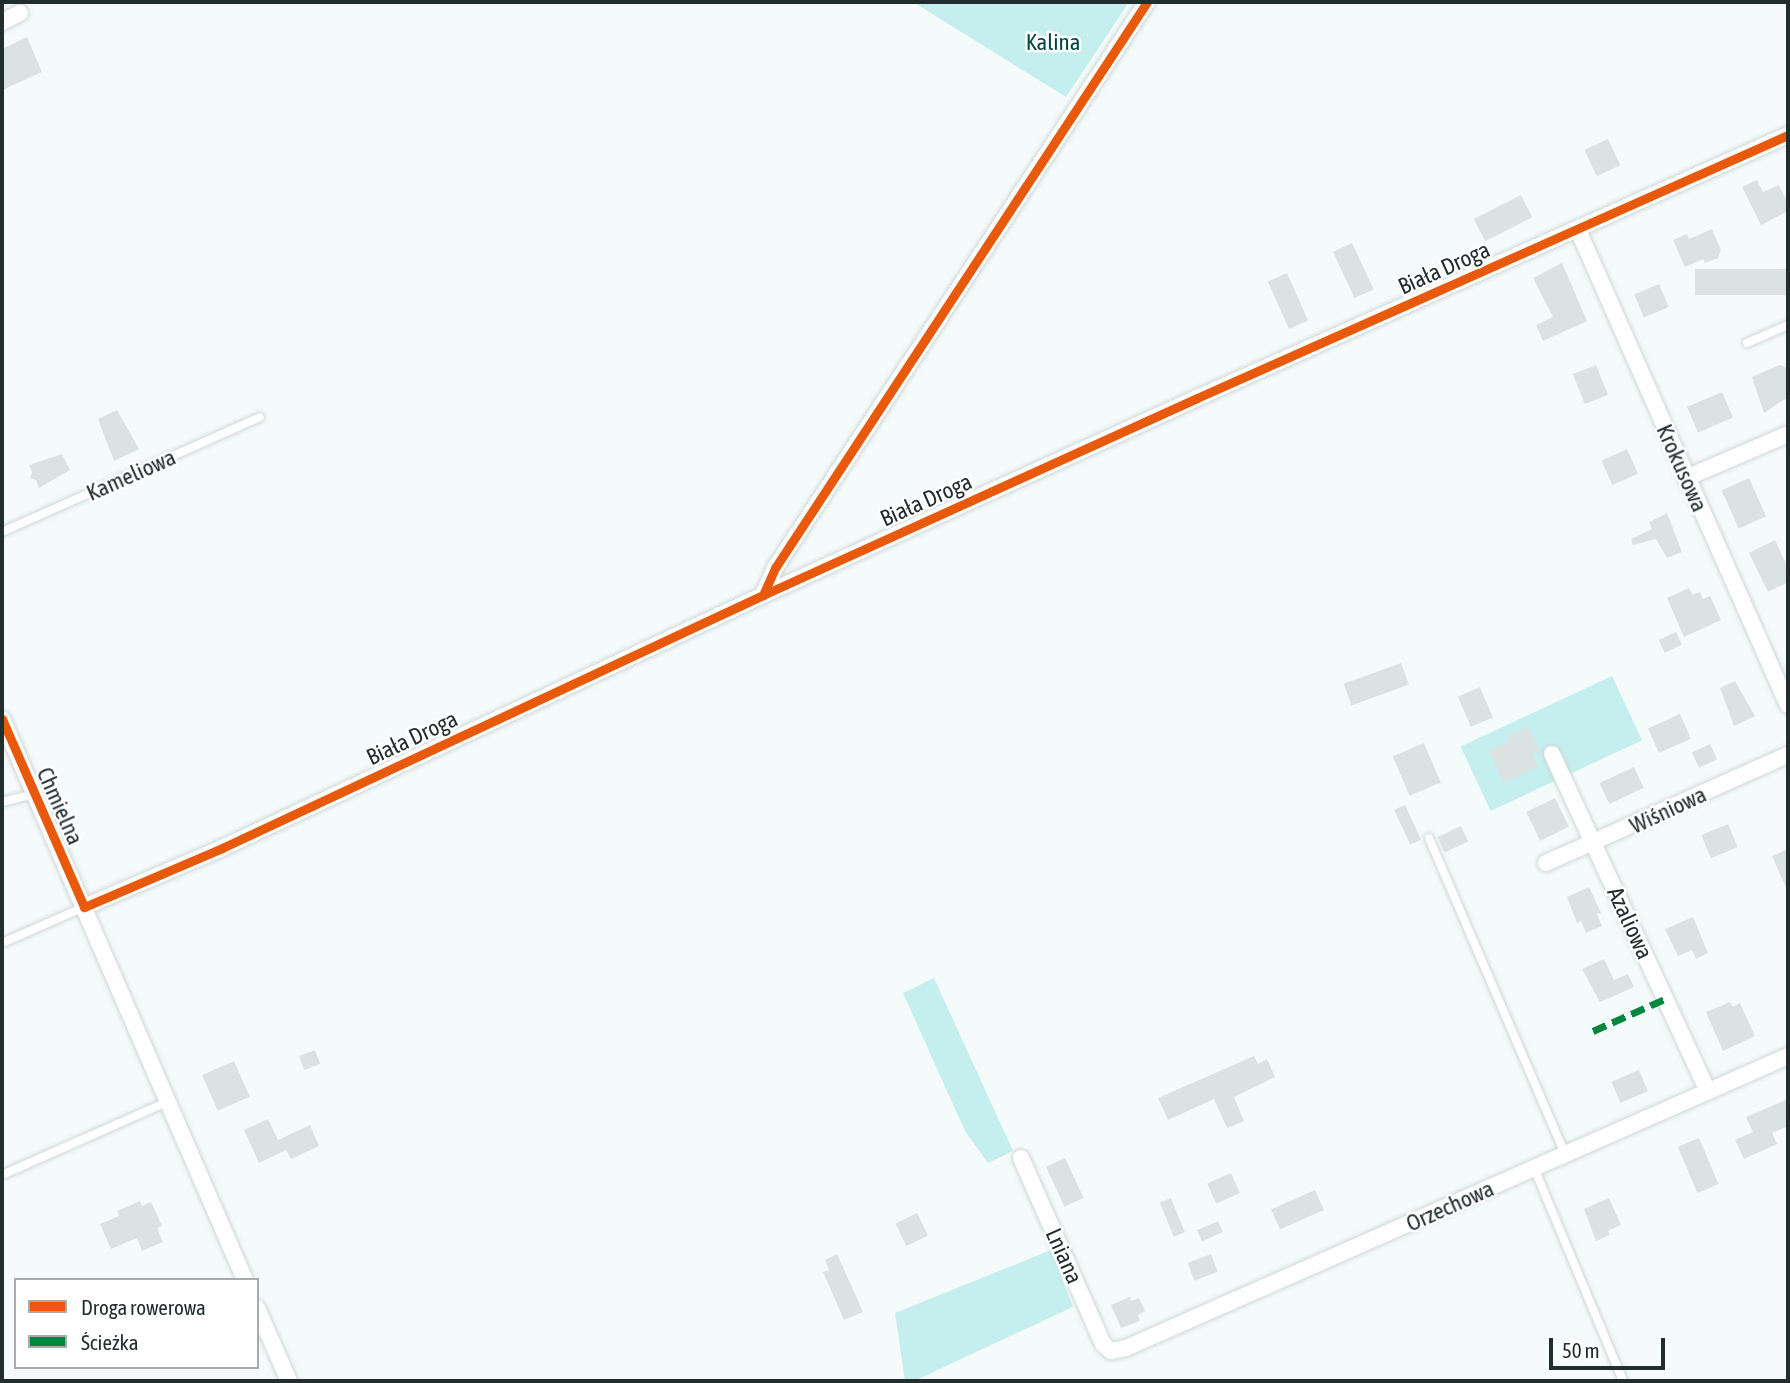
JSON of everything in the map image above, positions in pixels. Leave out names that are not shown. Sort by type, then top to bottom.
[{"type":"street","points":[[763,595],[775,568],[1147,2]]},
{"type":"street","points":[[2,22],[20,13]]},
{"type":"street","name":"Biała Droga","points":[[83,907],[222,848],[763,595],[1197,398],[1788,135]]},
{"type":"street","name":"Krokusowa","points":[[1578,230],[1788,705]]},
{"type":"street","points":[[1686,478],[1788,434]]},
{"type":"street","name":"Chmielna","points":[[2,719],[244,1278]]},
{"type":"street","name":"Azaliowa","points":[[1552,754],[1708,1092]]},
{"type":"street","name":"Wiśniowa","points":[[1546,863],[1788,755]]},
{"type":"street","name":"Orzechowa","points":[[1111,1351],[1126,1348],[1788,1056]]},
{"type":"street","name":"Lniana","points":[[1021,1158],[1103,1344],[1111,1351]]},
{"type":"street","points":[[259,1313],[289,1381]]},
{"type":"lane","points":[[1747,343],[1788,325]]},
{"type":"lane","name":"Kameliowa","points":[[2,532],[260,417]]},
{"type":"lane","points":[[2,802],[34,794]]},
{"type":"lane","points":[[1429,838],[1565,1154]]},
{"type":"lane","points":[[2,943],[83,907]]},
{"type":"lane","points":[[2,1175],[167,1102]]},
{"type":"lane","points":[[1534,1168],[1623,1381]]},
{"type":"green space","name":"Kalina","points":[[913,2],[1129,2],[1066,97]]},
{"type":"green space","points":[[1612,676],[1642,740],[1491,811],[1461,747]]},
{"type":"green space","points":[[934,978],[1013,1151],[988,1163],[965,1131],[903,993]]},
{"type":"green space","points":[[1051,1250],[1073,1307],[914,1381],[905,1381],[895,1313]]},
{"type":"building","points":[[27,37],[42,72],[2,90],[2,49]]},
{"type":"building","points":[[1608,139],[1620,165],[1597,176],[1584,150]]},
{"type":"building","points":[[1757,180],[1763,192],[1779,185],[1788,204],[1788,211],[1761,225],[1742,187]]},
{"type":"building","points":[[1521,195],[1532,217],[1485,241],[1474,219]]},
{"type":"building","points":[[1712,229],[1721,250],[1718,258],[1705,263],[1703,259],[1685,267],[1673,240],[1687,234],[1689,239]]},
{"type":"building","points":[[1352,243],[1374,289],[1355,298],[1333,252]]},
{"type":"building","points":[[1562,263],[1587,321],[1543,341],[1536,325],[1553,317],[1533,278]]},
{"type":"building","points":[[1695,269],[1788,269],[1788,295],[1695,295]]},
{"type":"building","points":[[1287,273],[1308,321],[1289,329],[1268,282]]},
{"type":"building","points":[[1659,284],[1669,307],[1644,318],[1634,295]]},
{"type":"building","points":[[1596,365],[1608,395],[1585,404],[1573,374]]},
{"type":"building","points":[[1780,365],[1788,368],[1788,397],[1764,413],[1752,377]]},
{"type":"building","points":[[1722,392],[1733,418],[1698,433],[1687,407]]},
{"type":"building","points":[[117,410],[139,449],[114,461],[98,419]]},
{"type":"building","points":[[1627,449],[1638,474],[1612,485],[1601,460]]},
{"type":"building","points":[[62,454],[70,470],[39,488],[36,480],[30,478],[32,472],[29,465]]},
{"type":"building","points":[[1749,478],[1766,516],[1739,529],[1722,490]]},
{"type":"building","points":[[1667,513],[1682,552],[1667,558],[1656,539],[1633,545],[1631,539],[1652,529],[1649,522]]},
{"type":"building","points":[[1775,540],[1788,568],[1788,582],[1768,592],[1749,553]]},
{"type":"building","points":[[1689,588],[1693,595],[1700,592],[1703,599],[1710,596],[1721,620],[1684,637],[1667,598]]},
{"type":"building","points":[[1676,632],[1682,645],[1665,653],[1659,640]]},
{"type":"building","points":[[1401,663],[1409,685],[1352,705],[1344,684]]},
{"type":"building","points":[[1735,681],[1755,716],[1734,726],[1720,688]]},
{"type":"building","points":[[1480,687],[1493,717],[1471,727],[1458,696]]},
{"type":"building","points":[[1680,714],[1691,739],[1659,753],[1648,728]]},
{"type":"building","points":[[1528,726],[1540,752],[1533,755],[1538,767],[1503,783],[1489,751],[1509,742],[1507,736]]},
{"type":"building","points":[[1424,743],[1441,783],[1410,796],[1393,756]]},
{"type":"building","points":[[1710,744],[1717,759],[1699,768],[1692,752]]},
{"type":"building","points":[[1634,767],[1644,788],[1609,804],[1600,783]]},
{"type":"building","points":[[1555,798],[1569,827],[1540,841],[1526,812]]},
{"type":"building","points":[[1405,805],[1421,839],[1410,845],[1394,810]]},
{"type":"building","points":[[1728,824],[1738,847],[1711,858],[1701,835]]},
{"type":"building","points":[[1461,826],[1468,841],[1445,852],[1437,837]]},
{"type":"building","points":[[1788,849],[1788,892],[1772,856]]},
{"type":"building","points":[[1589,887],[1601,913],[1597,914],[1602,926],[1586,933],[1581,921],[1577,923],[1567,897]]},
{"type":"building","points":[[1693,917],[1708,953],[1696,959],[1692,950],[1678,956],[1665,929]]},
{"type":"building","points":[[1604,959],[1614,980],[1628,974],[1634,987],[1600,1002],[1582,969]]},
{"type":"building","points":[[1730,1002],[1733,1007],[1740,1003],[1755,1036],[1723,1051],[1706,1012]]},
{"type":"building","points":[[315,1050],[320,1064],[304,1070],[299,1056]]},
{"type":"building","points":[[1254,1056],[1258,1064],[1267,1059],[1275,1077],[1234,1097],[1244,1121],[1227,1128],[1214,1099],[1168,1120],[1158,1098]]},
{"type":"building","points":[[234,1061],[250,1097],[218,1111],[202,1075]]},
{"type":"building","points":[[1639,1070],[1648,1091],[1620,1103],[1611,1082]]},
{"type":"building","points":[[1788,1099],[1788,1126],[1772,1133],[1777,1144],[1744,1159],[1735,1140],[1753,1132],[1746,1117]]},
{"type":"building","points":[[268,1119],[278,1140],[310,1125],[319,1146],[291,1159],[286,1150],[259,1163],[244,1130]]},
{"type":"building","points":[[1699,1138],[1719,1184],[1697,1193],[1678,1147]]},
{"type":"building","points":[[1065,1158],[1084,1198],[1065,1207],[1046,1167]]},
{"type":"building","points":[[1231,1173],[1240,1193],[1216,1204],[1207,1184]]},
{"type":"building","points":[[1315,1190],[1324,1210],[1280,1230],[1271,1210]]},
{"type":"building","points":[[1171,1198],[1185,1232],[1174,1237],[1160,1202]]},
{"type":"building","points":[[1609,1198],[1621,1225],[1608,1231],[1610,1235],[1596,1241],[1584,1209]]},
{"type":"building","points":[[140,1201],[142,1206],[151,1202],[162,1226],[157,1228],[163,1242],[142,1251],[137,1238],[111,1249],[100,1224],[119,1216],[117,1211]]},
{"type":"building","points":[[917,1213],[928,1235],[906,1246],[895,1224]]},
{"type":"building","points":[[1218,1221],[1223,1232],[1202,1241],[1197,1230]]},
{"type":"building","points":[[837,1254],[863,1312],[844,1320],[823,1272],[829,1270],[825,1260]]},
{"type":"building","points":[[1211,1254],[1218,1272],[1194,1281],[1188,1263]]},
{"type":"building","points":[[1130,1297],[1131,1301],[1139,1298],[1145,1311],[1138,1315],[1140,1321],[1121,1328],[1111,1305]]},
{"type":"marked path","points":[[1593,1031],[1665,999]]},
{"type":"cycle path","points":[[763,595],[775,568],[1147,2]]},
{"type":"cycle path","points":[[2,719],[84,907],[222,848],[763,595],[1197,398],[1788,135]]}]
